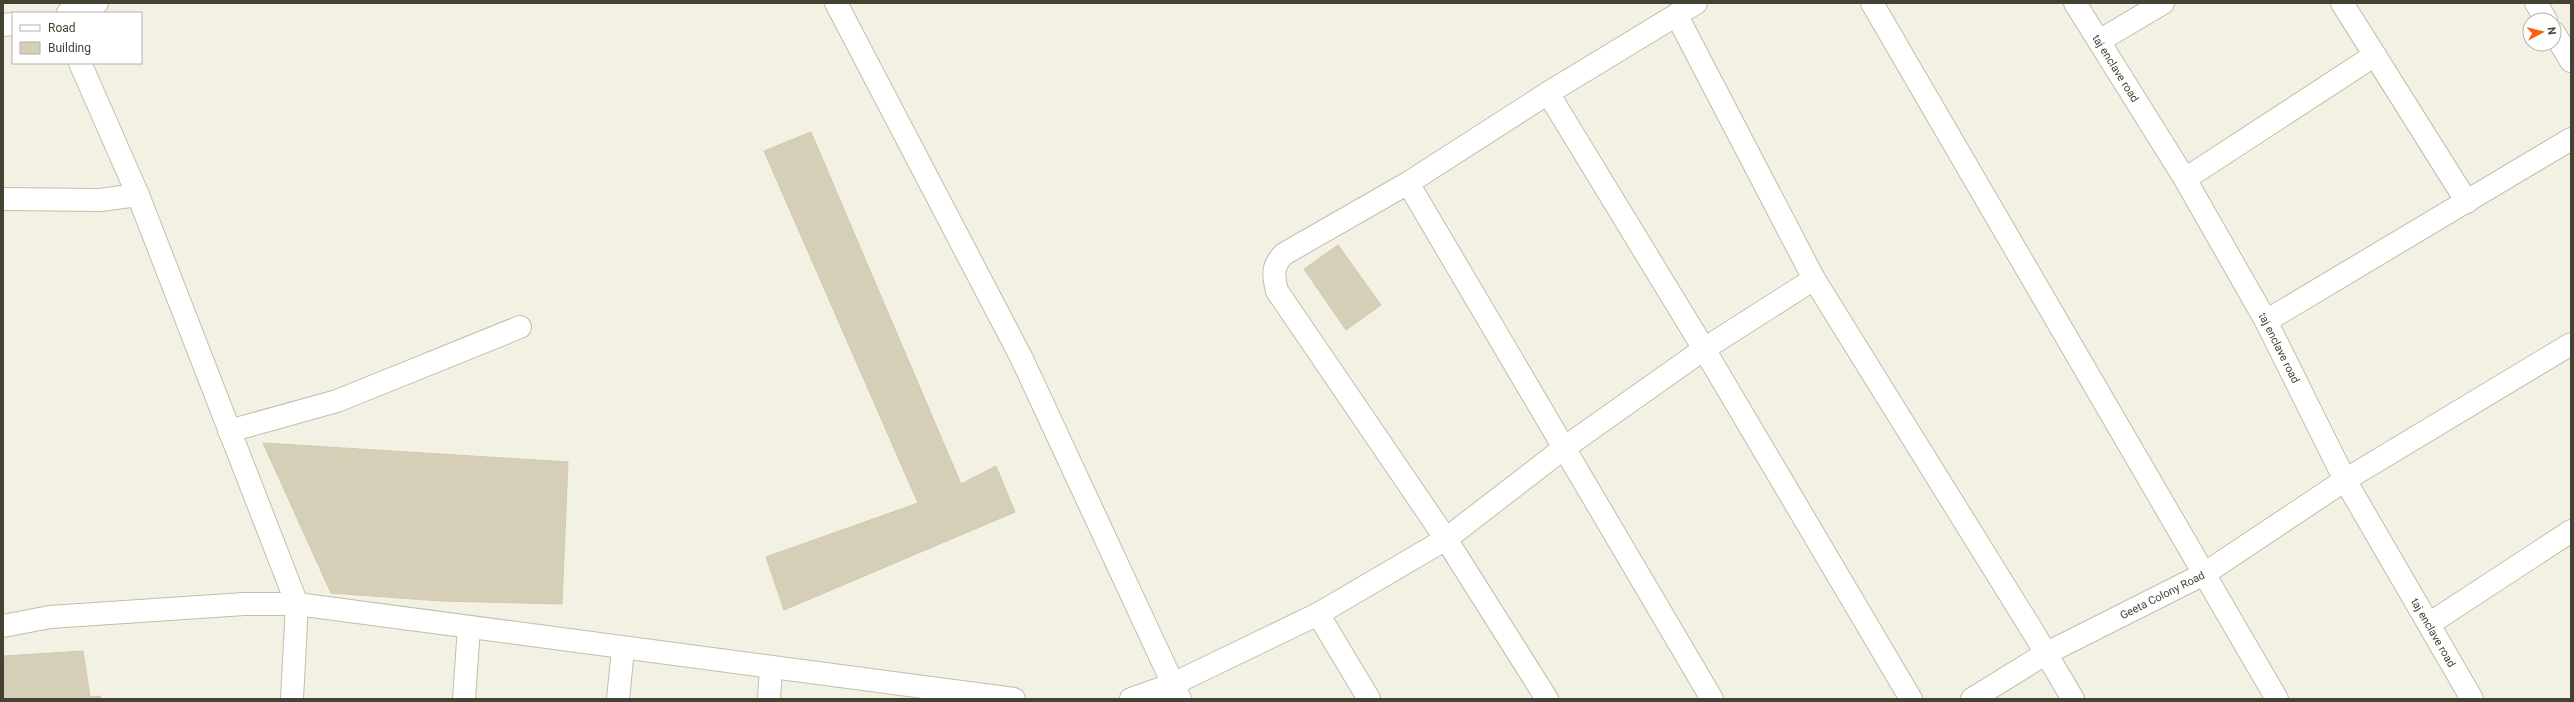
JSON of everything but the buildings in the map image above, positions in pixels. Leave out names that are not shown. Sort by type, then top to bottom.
[{"type":"street","points":[[71,12],[97,3]]},
{"type":"street","points":[[836,3],[1021,357],[1176,692]]},
{"type":"street","points":[[1547,699],[1446,539],[1277,291],[1273,274],[1277,261],[1284,254],[1408,183],[1548,93],[1696,3]]},
{"type":"street","points":[[1872,3],[2278,699]]},
{"type":"street","name":"taj enclave road","points":[[2075,3],[2185,178],[2266,321],[2345,480],[2472,699]]},
{"type":"street","points":[[2098,41],[2164,3]]},
{"type":"street","points":[[2342,3],[2467,202]]},
{"type":"street","points":[[2536,3],[2541,12]]},
{"type":"street","points":[[1676,16],[1814,279],[2073,699]]},
{"type":"street","points":[[2562,46],[2571,61]]},
{"type":"street","points":[[2185,178],[2375,55]]},
{"type":"street","points":[[80,64],[138,196],[297,604],[292,699]]},
{"type":"street","points":[[1548,93],[1704,349],[1911,699]]},
{"type":"street","points":[[2266,321],[2571,139]]},
{"type":"street","points":[[1408,183],[1712,699]]},
{"type":"street","points":[[3,199],[100,200],[138,196]]},
{"type":"street","points":[[1131,699],[1176,692],[1318,614],[1446,539],[1564,448],[1704,349],[1814,279]]},
{"type":"street","points":[[229,431],[337,401],[520,327]]},
{"type":"street","name":"Geeta Colony Road","points":[[1972,699],[2045,654],[2204,574],[2345,480],[2571,344]]},
{"type":"street","points":[[2428,624],[2571,531]]},
{"type":"street","points":[[3,626],[58,616],[244,604],[297,604],[771,668],[936,694],[1014,699]]},
{"type":"street","points":[[1318,614],[1369,699]]},
{"type":"street","points":[[464,699],[469,627]]},
{"type":"street","points":[[618,699],[622,649]]},
{"type":"street","points":[[769,699],[771,668]]}]
